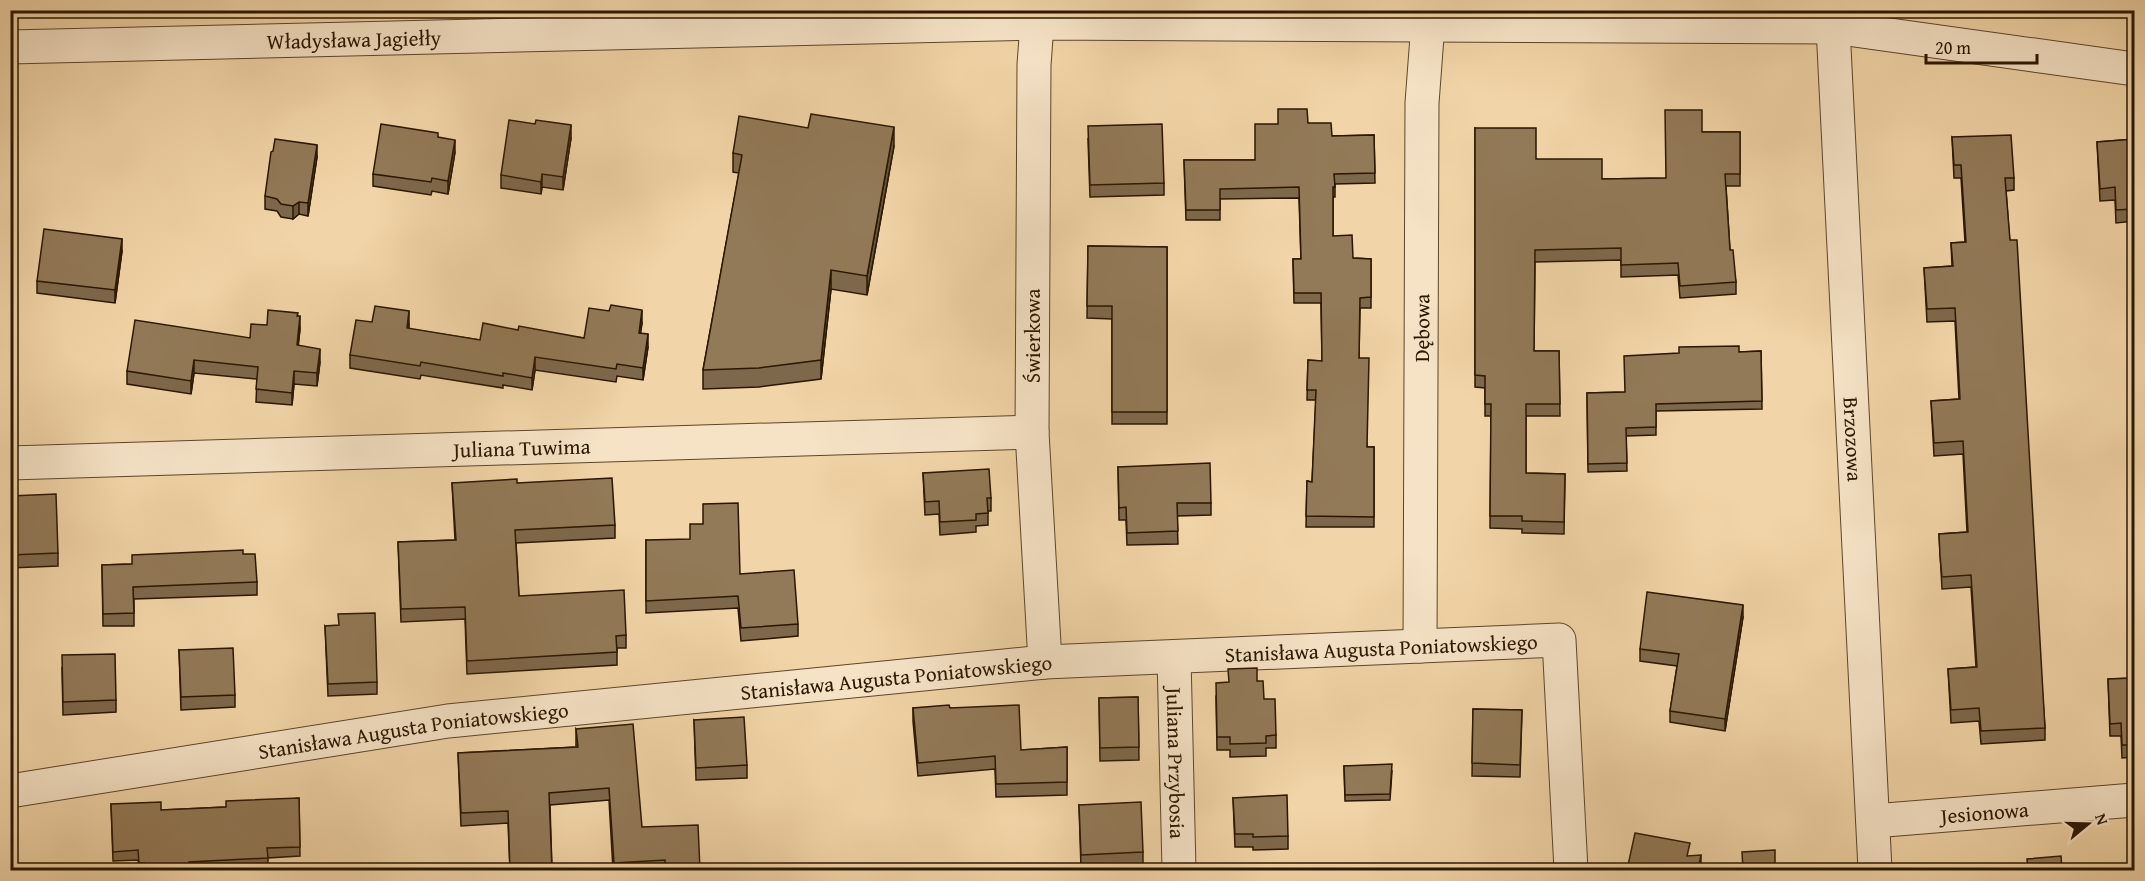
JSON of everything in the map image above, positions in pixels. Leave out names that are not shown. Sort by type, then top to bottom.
[{"type":"street","name":"Władysława Jagiełły","points":[[10,47],[486,23],[1038,17],[1835,19],[2134,69]]},
{"type":"street","name":"Świerkowa","points":[[1038,17],[1034,65],[1032,432],[1046,662]]},
{"type":"street","name":"Dębowa","points":[[1420,646],[1422,103],[1429,18]]},
{"type":"street","name":"Brzozowa","points":[[1835,19],[1875,870]]},
{"type":"street","name":"Juliana Tuwima","points":[[10,462],[1032,432]]},
{"type":"street","name":"Stanisława Augusta Poniatowskiego","points":[[10,791],[448,721],[1046,662],[1559,640],[1571,870]]},
{"type":"street","name":"Juliana Przybosia","points":[[1173,657],[1179,870]]},
{"type":"street","name":"Jesionowa","points":[[1873,821],[2134,800]]},
{"type":"building","points":[[1278,109],[1307,109],[1308,123],[1331,123],[1332,136],[1374,135],[1375,173],[1334,174],[1333,236],[1352,235],[1353,258],[1371,259],[1371,297],[1360,298],[1359,358],[1369,358],[1367,447],[1374,447],[1374,517],[1306,516],[1307,481],[1312,482],[1316,390],[1307,390],[1308,360],[1322,361],[1321,293],[1294,293],[1293,259],[1301,259],[1299,187],[1220,189],[1220,210],[1186,210],[1184,160],[1255,160],[1255,124],[1278,124]]},
{"type":"building","points":[[1665,110],[1702,110],[1702,132],[1740,132],[1740,174],[1725,174],[1730,250],[1733,250],[1736,282],[1680,286],[1678,263],[1621,265],[1621,248],[1535,250],[1534,351],[1559,351],[1560,404],[1526,404],[1526,473],[1565,474],[1564,522],[1522,521],[1522,516],[1490,516],[1491,404],[1485,404],[1485,376],[1475,375],[1475,128],[1536,128],[1536,159],[1602,159],[1602,179],[1666,178]]},
{"type":"building","points":[[811,114],[894,127],[867,276],[831,270],[821,360],[759,368],[703,370],[742,155],[733,153],[739,116],[808,128]]},
{"type":"building","points":[[509,120],[535,124],[536,120],[571,125],[563,177],[542,174],[541,182],[501,175]]},
{"type":"building","points":[[381,124],[438,133],[438,137],[455,140],[448,181],[432,178],[431,182],[373,174]]},
{"type":"building","points":[[1162,124],[1164,183],[1090,185],[1088,126]]},
{"type":"building","points":[[2011,135],[2014,178],[2005,178],[2010,240],[2017,240],[2045,728],[1981,731],[1979,708],[1951,710],[1948,669],[1977,667],[1971,575],[1942,577],[1940,556],[1939,534],[1968,532],[1963,441],[1934,443],[1931,401],[1960,399],[1955,308],[1927,309],[1924,268],[1953,266],[1951,243],[1966,242],[1961,165],[1954,165],[1952,137]]},
{"type":"building","points":[[275,139],[317,145],[308,203],[299,202],[293,206],[281,204],[277,199],[265,196]]},
{"type":"building","points":[[2134,139],[2134,209],[2116,210],[2115,187],[2100,189],[2097,142]]},
{"type":"building","points":[[44,229],[122,239],[115,290],[37,281]]},
{"type":"building","points":[[1088,246],[1167,247],[1167,412],[1112,412],[1112,306],[1087,306]]},
{"type":"building","points":[[611,305],[642,310],[639,333],[648,334],[643,368],[617,364],[616,369],[535,357],[532,378],[503,373],[503,376],[421,362],[420,366],[350,355],[356,320],[372,322],[375,306],[409,311],[407,328],[480,340],[483,323],[518,330],[519,326],[584,338],[589,308],[609,311]]},
{"type":"building","points":[[268,310],[298,313],[297,316],[300,316],[297,345],[320,349],[317,373],[294,371],[292,393],[256,389],[258,367],[194,360],[191,381],[127,371],[135,320],[250,338],[251,324],[267,325]]},
{"type":"building","points":[[1739,346],[1739,352],[1761,351],[1762,401],[1656,404],[1656,427],[1626,428],[1627,463],[1588,464],[1587,393],[1625,392],[1624,356],[1679,353],[1679,347]]},
{"type":"building","points":[[1210,463],[1211,503],[1177,503],[1178,531],[1127,533],[1126,507],[1119,508],[1118,467]]},
{"type":"building","points":[[989,469],[991,498],[987,498],[988,513],[976,514],[976,520],[940,522],[939,501],[925,502],[923,473]]},
{"type":"building","points":[[612,478],[615,525],[515,530],[519,596],[624,590],[626,635],[616,636],[617,652],[467,661],[465,607],[401,609],[398,542],[456,540],[452,483],[517,479],[517,483]]},
{"type":"building","points":[[56,494],[58,553],[10,555],[10,496]]},
{"type":"building","points":[[738,503],[740,574],[794,570],[798,624],[741,628],[738,596],[646,601],[646,540],[690,539],[690,524],[703,524],[703,504]]},
{"type":"building","points":[[243,550],[243,554],[255,554],[257,582],[133,587],[134,613],[103,614],[102,565],[132,564],[132,555]]},
{"type":"building","points":[[1647,592],[1743,605],[1725,719],[1670,711],[1679,654],[1640,649]]},
{"type":"building","points":[[375,613],[377,682],[328,684],[325,626],[339,625],[338,614]]},
{"type":"building","points":[[233,648],[235,695],[181,697],[179,650]]},
{"type":"building","points":[[115,654],[116,700],[63,702],[62,655]]},
{"type":"building","points":[[1257,668],[1257,681],[1263,681],[1264,699],[1275,699],[1276,735],[1266,736],[1266,743],[1230,744],[1230,737],[1217,737],[1216,683],[1229,682],[1228,669]]},
{"type":"building","points":[[2134,678],[2134,745],[2122,745],[2121,723],[2110,724],[2108,679]]},
{"type":"building","points":[[1138,697],[1139,747],[1100,748],[1099,698]]},
{"type":"building","points":[[949,705],[950,708],[1019,705],[1021,750],[1067,747],[1067,782],[996,784],[995,756],[918,763],[913,708]]},
{"type":"building","points":[[1473,709],[1522,710],[1520,765],[1472,763]]},
{"type":"building","points":[[744,717],[747,765],[696,768],[694,720]]},
{"type":"building","points":[[633,724],[642,827],[698,825],[700,870],[665,870],[665,860],[614,863],[609,788],[549,793],[552,870],[510,870],[508,811],[461,813],[458,753],[578,747],[576,729]]},
{"type":"building","points":[[1392,764],[1390,794],[1345,795],[1344,766]]},
{"type":"building","points":[[1287,795],[1288,836],[1253,837],[1253,834],[1235,834],[1233,798]]},
{"type":"building","points":[[299,798],[300,847],[267,848],[268,858],[189,862],[190,870],[145,870],[145,863],[139,863],[138,850],[113,852],[111,804],[161,802],[161,810],[226,807],[226,801]]},
{"type":"building","points":[[1141,802],[1143,852],[1081,855],[1079,805]]},
{"type":"building","points":[[1635,833],[1690,843],[1687,856],[1701,855],[1698,870],[1627,870]]},
{"type":"building","points":[[1775,850],[1775,866],[1796,865],[1797,870],[1743,870],[1742,852]]},
{"type":"building","points":[[2061,856],[2062,870],[2028,870],[2027,859]]}]
